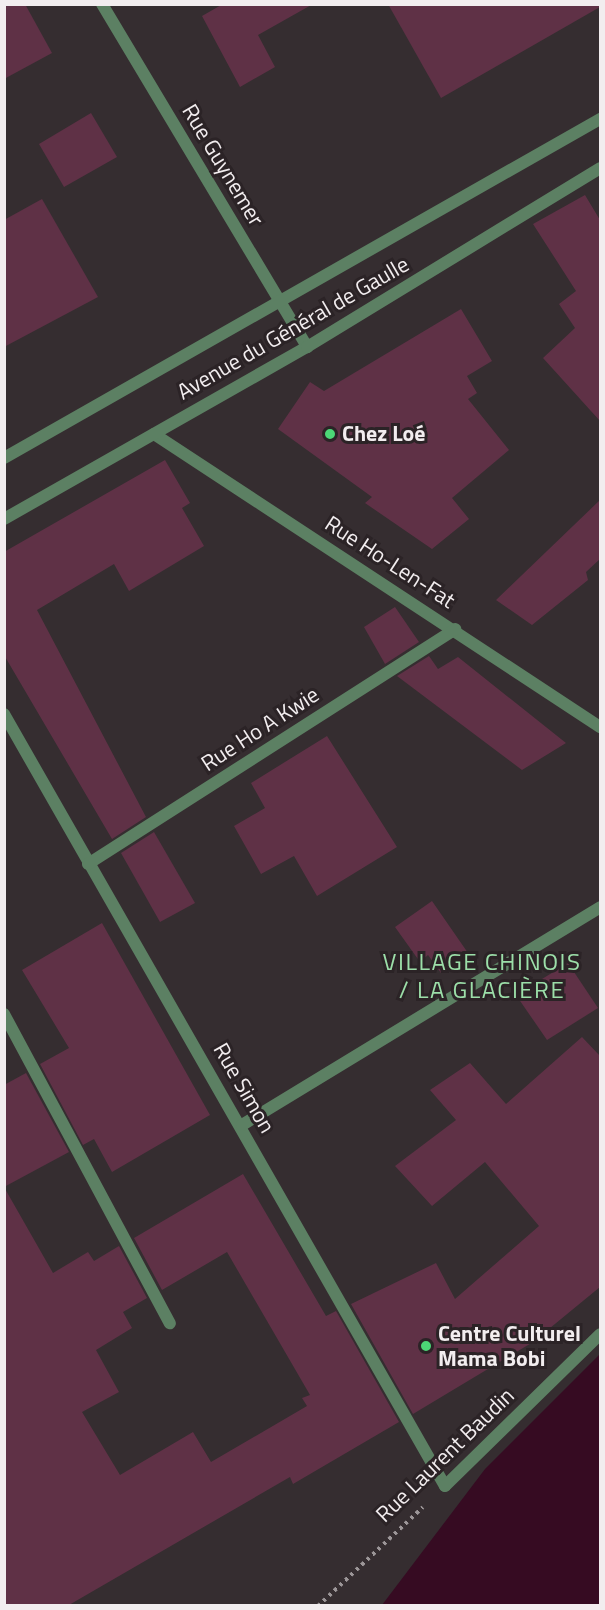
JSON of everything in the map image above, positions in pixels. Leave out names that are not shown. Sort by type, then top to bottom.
[{"type":"street","name":"Rue Guynemer","points":[[102,4],[307,347]]},
{"type":"street","points":[[4,458],[282,304],[600,119]]},
{"type":"street","name":"Avenue du Général de Gaulle","points":[[4,519],[307,347],[600,168]]},
{"type":"street","name":"Rue Ho-Len-Fat","points":[[154,434],[600,727]]},
{"type":"street","name":"Rue Ho A Kwie","points":[[88,864],[454,629]]},
{"type":"street","name":"Rue Simon","points":[[4,714],[88,864],[242,1125],[445,1486]]},
{"type":"street","points":[[242,1125],[600,907]]},
{"type":"street","points":[[4,1014],[170,1323]]},
{"type":"street","name":"Rue Laurent Baudin","points":[[445,1486],[600,1334]]},
{"type":"path","name":"Rue Laurent Baudin","points":[[318,1605],[445,1486]]},
{"type":"shaded area","points":[[600,1354],[600,1605],[382,1605],[485,1469]]},
{"type":"building","points":[[4,4],[25,4],[52,53],[4,79]]},
{"type":"building","points":[[223,4],[313,4],[258,35],[275,67],[240,87],[202,16]]},
{"type":"building","points":[[388,4],[600,4],[600,7],[441,98]]},
{"type":"building","points":[[91,113],[117,157],[64,187],[39,144]]},
{"type":"building","points":[[585,195],[600,220],[600,421],[543,358],[575,328],[559,304],[576,291],[533,224]]},
{"type":"building","points":[[42,199],[98,297],[4,347],[4,220]]},
{"type":"building","points":[[461,309],[492,361],[467,376],[477,393],[468,399],[509,450],[452,498],[469,519],[432,549],[365,503],[372,497],[278,429],[310,382],[324,391]]},
{"type":"building","points":[[165,460],[190,503],[182,508],[204,546],[129,591],[114,564],[37,610],[146,817],[112,839],[4,655],[4,552]]},
{"type":"building","points":[[600,500],[600,559],[586,572],[588,580],[532,625],[496,600]]},
{"type":"building","points":[[395,607],[419,642],[385,664],[364,627]]},
{"type":"building","points":[[429,656],[438,669],[458,657],[566,743],[522,770],[397,676]]},
{"type":"building","points":[[327,736],[397,847],[317,896],[294,856],[261,874],[234,826],[265,808],[251,783]]},
{"type":"building","points":[[154,832],[195,903],[160,922],[121,853]]},
{"type":"building","points":[[432,901],[468,953],[441,973],[428,955],[420,962],[395,927]]},
{"type":"building","points":[[102,923],[210,1115],[112,1172],[94,1139],[83,1145],[40,1064],[69,1048],[22,970]]},
{"type":"building","points":[[568,963],[598,1008],[547,1040],[516,995]]},
{"type":"building","points":[[582,1037],[600,1056],[600,1287],[533,1342],[413,1414],[351,1304],[436,1263],[455,1299],[539,1226],[485,1162],[432,1206],[395,1166],[456,1120],[430,1090],[470,1063],[506,1104]]},
{"type":"building","points":[[26,1073],[69,1152],[4,1187],[4,1085]]},
{"type":"building","points":[[243,1174],[326,1316],[336,1311],[399,1422],[293,1484],[290,1477],[69,1605],[4,1605],[4,1187],[53,1273],[88,1252],[94,1261],[119,1246],[147,1298],[123,1312],[132,1328],[96,1350],[119,1392],[82,1412],[120,1475],[193,1432],[211,1462],[307,1406],[302,1398],[310,1395],[227,1252],[162,1290],[134,1238]]},
{"type":"place","name":"Chez Loé","points":[[330,434]]},
{"type":"place","name":"Centre Culturel Mama Bobi","points":[[426,1346]]},
{"type":"district","name":"VILLAGE CHINOIS / LA GLACIÈRE","points":[[482,976]]}]
